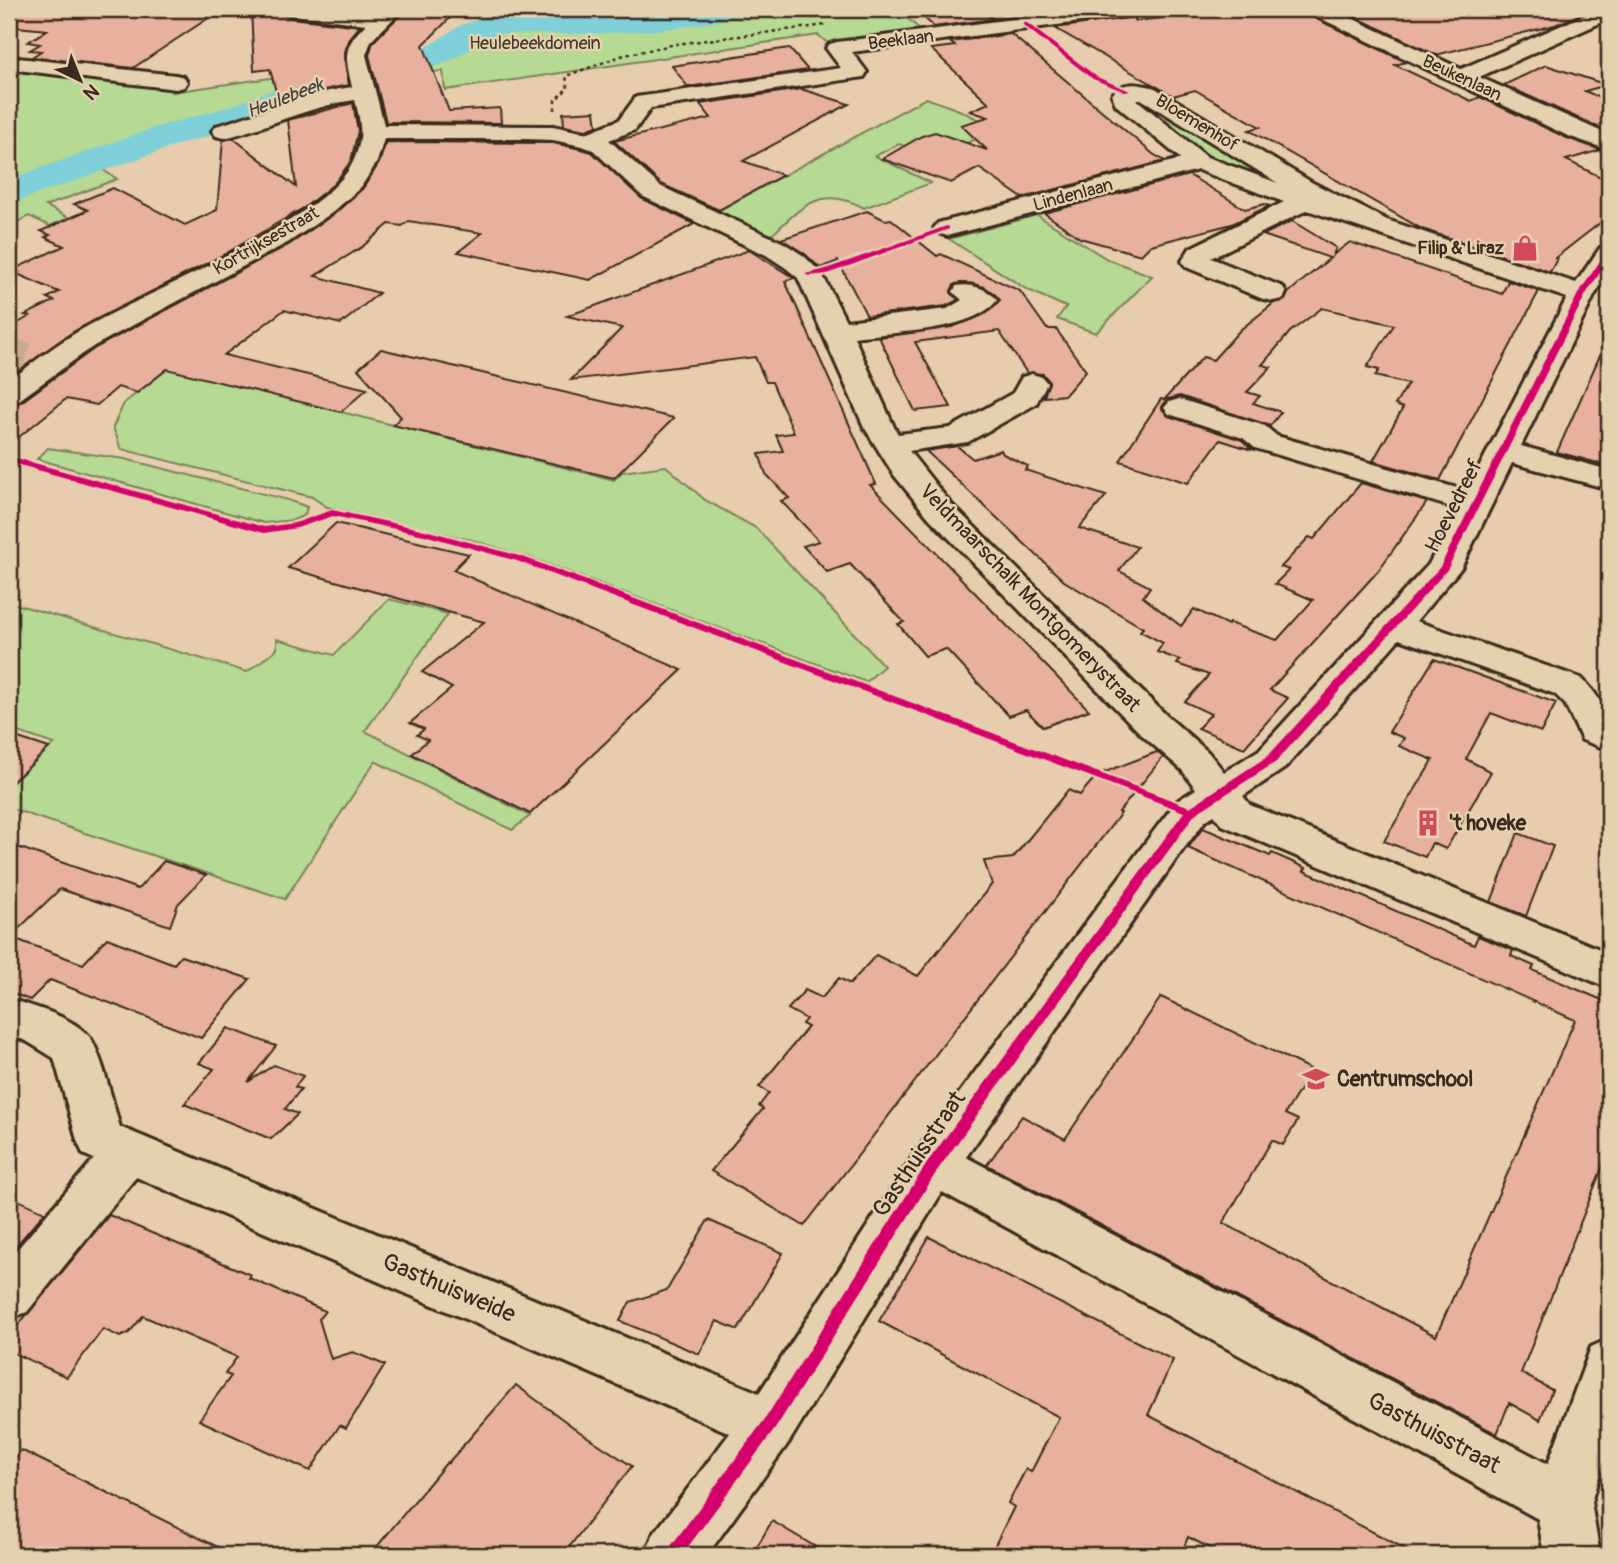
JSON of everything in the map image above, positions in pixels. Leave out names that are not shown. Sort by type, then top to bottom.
[{"type":"street","points":[[292,9],[386,14]]},
{"type":"street","name":"Beeklaan","points":[[588,140],[627,125],[644,102],[856,72],[837,48],[1132,9]]},
{"type":"street","name":"Beukenlaan","points":[[1316,9],[1609,144]]},
{"type":"street","points":[[1457,76],[1469,74],[1609,12]]},
{"type":"street","points":[[374,132],[355,55],[362,39],[386,14]]},
{"type":"street","points":[[9,63],[176,82]]},
{"type":"street","points":[[225,131],[267,119],[361,82]]},
{"type":"street","name":"Bloemenhof","points":[[1379,226],[1304,188],[1147,93],[1127,91],[1123,95],[1124,100],[1199,162],[1305,201],[1379,226],[1581,294]]},
{"type":"street","name":"Veldmaarschalk Montgomerystraat","points":[[374,132],[553,133],[588,140],[601,145],[651,191],[775,249],[795,262],[809,274],[880,427],[940,511],[1154,725],[1195,761],[1236,816],[1609,971]]},
{"type":"street","name":"Kortrijksestraat","points":[[9,394],[37,361],[84,340],[280,237],[324,206],[352,182],[365,162],[374,132]]},
{"type":"street","name":"Lindenlaan","points":[[947,228],[1199,162]]},
{"type":"street","points":[[1273,293],[1195,261],[1199,254],[1305,201]]},
{"type":"street","name":"Hoevedreef","points":[[1219,792],[1272,759],[1444,568],[1581,294],[1609,254]]},
{"type":"street","points":[[837,331],[954,316],[983,300],[966,292]]},
{"type":"street","points":[[890,444],[957,436],[970,431],[1027,398],[1032,383]]},
{"type":"street","points":[[1179,408],[1254,432],[1266,442],[1476,504]]},
{"type":"street","points":[[1503,451],[1609,480]]},
{"type":"street","points":[[1393,625],[1568,686],[1581,699],[1595,731],[1609,737]]},
{"type":"street","name":"Gasthuisstraat","points":[[673,1555],[770,1423],[934,1164],[1168,841],[1191,811],[1219,792]]},
{"type":"street","name":"Gasthuisweide","points":[[9,1016],[44,1029],[73,1048],[100,1140],[770,1423]]},
{"type":"street","points":[[9,1296],[128,1152]]},
{"type":"street","name":"Gasthuisstraat","points":[[934,1164],[1563,1502]]},
{"type":"street","points":[[1572,1555],[1563,1502],[1609,1364]]},
{"type":"path","points":[[845,9],[886,17],[873,19]]},
{"type":"path","points":[[553,133],[555,100],[568,88],[566,76],[621,56],[676,44],[832,24]]},
{"type":"green space","name":"Heulebeekdomein","points":[[513,9],[897,9],[924,33],[830,45],[818,35],[445,90],[443,71],[384,77],[374,61],[441,51],[487,16],[512,16]]},
{"type":"green space","points":[[9,67],[172,86],[172,92],[340,68],[243,112],[161,132],[9,185]]},
{"type":"green space","points":[[342,83],[343,87],[100,168],[117,179],[46,206],[69,218],[50,226],[29,216],[15,223],[9,230],[9,195],[154,143],[250,115]]},
{"type":"green space","points":[[926,98],[994,127],[982,137],[961,145],[955,165],[899,144],[875,156],[931,183],[864,208],[849,201],[823,199],[801,209],[770,237],[716,212]]},
{"type":"green space","points":[[1145,102],[1152,103],[1298,191],[1213,162],[1142,105]]},
{"type":"green space","points":[[1037,215],[1107,259],[1152,276],[1096,333],[1057,319],[1066,307],[1026,289],[949,239]]},
{"type":"green space","points":[[168,369],[614,480],[622,472],[666,466],[705,500],[756,528],[884,666],[866,682],[528,557],[472,540],[327,507],[312,497],[121,449],[113,427],[124,403]]},
{"type":"green space","points":[[48,448],[125,459],[307,507],[305,515],[293,520],[264,523],[37,459]]},
{"type":"green space","points":[[389,599],[448,614],[365,731],[530,816],[512,830],[375,761],[285,899],[9,808],[9,786],[54,744],[9,729],[9,602],[247,672],[277,649],[277,639],[334,655]]},
{"type":"building","points":[[18,9],[222,9],[133,68],[32,57],[41,51],[30,50],[40,44],[28,42],[47,30],[17,27]]},
{"type":"building","points":[[251,9],[279,9],[283,15],[292,18],[360,26],[350,38],[345,52],[349,85],[279,103],[270,69],[254,71]]},
{"type":"building","points":[[406,9],[459,9],[423,45],[449,111],[500,108],[501,123],[386,122],[369,55],[373,42]]},
{"type":"building","points":[[915,9],[981,9],[993,19],[934,27]]},
{"type":"building","points":[[1228,9],[1303,9],[1308,15],[1406,62],[1395,65],[1471,101],[1480,97],[1567,138],[1601,150],[1566,160],[1609,181],[1609,216],[1555,258],[1557,259],[1550,272],[1422,229],[1249,130],[1260,127],[1195,90],[1173,96],[1055,28],[1135,17],[1135,21]]},
{"type":"building","points":[[1338,9],[1580,9],[1581,14],[1555,25],[1436,55]]},
{"type":"building","points":[[1011,34],[1153,154],[1165,161],[1022,198],[979,168],[951,183],[882,159],[922,136],[935,132],[987,150],[961,125],[988,117],[970,111],[989,103],[931,49],[955,46],[950,42]]},
{"type":"building","points":[[789,48],[808,70],[688,87],[672,66]]},
{"type":"building","points":[[1546,65],[1607,85],[1585,91],[1609,102],[1609,132],[1504,85]]},
{"type":"building","points":[[801,89],[849,104],[743,161],[783,175],[719,210],[661,184],[614,141],[711,118],[700,104]]},
{"type":"building","points":[[353,103],[358,131],[351,161],[334,184],[305,207],[225,254],[73,332],[9,378],[9,332],[17,327],[13,326],[30,316],[25,315],[54,301],[47,298],[59,292],[12,270],[64,246],[45,237],[50,235],[41,231],[88,210],[74,204],[113,188],[185,225],[217,210],[223,140],[233,138],[296,187],[288,120]]},
{"type":"building","points":[[595,111],[597,126],[586,130],[564,126],[563,113]]},
{"type":"building","points":[[386,142],[553,143],[581,149],[592,152],[641,198],[694,224],[590,280],[458,252],[482,233],[409,221],[402,226],[389,224],[362,247],[315,276],[379,293],[341,324],[284,310],[224,355],[367,389],[341,412],[167,369],[137,393],[118,387],[97,405],[66,399],[9,445],[9,405],[21,402],[95,348],[290,244],[334,214],[363,188],[379,163]]},
{"type":"building","points":[[1189,175],[1245,209],[1265,204],[1269,206],[1232,224],[1151,245],[1141,255],[1080,238],[1044,213]]},
{"type":"building","points":[[867,211],[885,220],[891,219],[937,256],[941,254],[1020,291],[1047,329],[1056,329],[1086,371],[1065,395],[1044,397],[1049,381],[1043,374],[1027,373],[999,331],[915,342],[951,407],[915,411],[879,337],[952,327],[987,313],[1000,300],[985,287],[961,283],[954,285],[951,291],[958,300],[946,306],[867,316],[838,261],[820,268],[805,254],[781,239]]},
{"type":"building","points":[[1292,221],[1336,248],[1333,255],[1350,242],[1502,294],[1508,281],[1539,291],[1440,480],[1373,461],[1403,408],[1395,405],[1408,384],[1375,376],[1379,370],[1367,367],[1394,325],[1322,308],[1290,332],[1262,365],[1271,367],[1247,392],[1260,396],[1253,403],[1281,412],[1270,426],[1180,396],[1168,399],[1162,406],[1168,416],[1242,440],[1252,450],[1220,440],[1188,483],[1120,461],[1161,399],[1164,400],[1203,357],[1213,360],[1240,330],[1274,303],[1285,300],[1288,293],[1330,258],[1263,235]]},
{"type":"building","points":[[749,250],[794,278],[785,281],[876,484],[870,485],[1089,710],[1043,727],[1026,710],[1009,716],[946,649],[925,656],[898,624],[904,622],[850,564],[827,572],[803,546],[819,541],[781,501],[789,498],[766,474],[759,454],[783,451],[776,435],[794,433],[772,382],[766,382],[755,357],[571,380],[622,328],[567,316]]},
{"type":"building","points":[[1609,335],[1609,466],[1557,452]]},
{"type":"building","points":[[381,349],[674,418],[614,478],[393,425],[401,417],[358,369]]},
{"type":"building","points":[[957,446],[973,459],[1001,450],[1003,454],[1028,466],[1025,470],[1106,496],[1079,528],[1137,547],[1119,571],[1150,587],[1143,597],[1181,626],[1194,609],[1228,625],[1229,623],[1277,640],[1313,600],[1275,584],[1289,570],[1281,567],[1309,537],[1314,539],[1361,483],[1427,502],[1378,571],[1270,690],[1288,698],[1244,748],[1198,728],[1211,714],[1185,702],[1209,675],[1177,664],[1180,660],[1157,652],[1163,643],[1064,581],[926,451]]},
{"type":"building","points":[[336,523],[469,554],[453,570],[682,670],[530,814],[412,754],[428,740],[417,735],[424,729],[410,723],[452,688],[422,672],[484,622],[288,568]]},
{"type":"building","points":[[1434,659],[1556,703],[1541,732],[1491,713],[1466,759],[1491,772],[1446,849],[1432,843],[1425,857],[1384,841],[1433,760],[1399,746],[1404,738],[1389,732]]},
{"type":"building","points":[[9,735],[49,748],[9,785]]},
{"type":"building","points":[[1157,752],[1163,757],[804,1226],[711,1171],[763,1109],[759,1106],[769,1093],[759,1087],[808,1027],[802,1024],[806,1019],[788,1009],[805,990],[822,998],[839,978],[850,984],[876,955],[918,976],[992,884],[984,861],[1013,858],[1068,790],[1080,795],[1097,775]]},
{"type":"building","points":[[1203,828],[1270,856],[1272,853],[1306,868],[1304,871],[1474,945],[1478,936],[1513,950],[1511,956],[1534,966],[1532,970],[1609,1003],[1609,1150],[1521,1373],[1552,1390],[1540,1420],[1509,1403],[1497,1434],[987,1165],[1022,1116],[1065,1139],[1161,997],[1312,1070],[1285,1114],[1298,1120],[1283,1145],[1272,1140],[1223,1223],[1436,1336],[1575,1020],[1188,848]]},
{"type":"building","points":[[1518,833],[1553,846],[1526,916],[1491,902]]},
{"type":"building","points":[[9,844],[138,889],[164,861],[206,875],[178,904],[170,926],[60,889],[10,937],[83,964],[107,938],[174,964],[181,956],[250,979],[201,1038],[50,980],[30,1000],[9,992]]},
{"type":"building","points":[[228,1028],[276,1046],[248,1082],[274,1065],[303,1076],[295,1087],[301,1089],[285,1109],[298,1114],[271,1139],[184,1104],[214,1069],[199,1063]]},
{"type":"building","points":[[9,1196],[45,1212],[10,1253],[9,1253]]},
{"type":"building","points":[[109,1215],[251,1275],[249,1278],[325,1311],[319,1319],[331,1359],[353,1352],[385,1365],[346,1428],[340,1425],[310,1471],[199,1420],[231,1376],[225,1374],[237,1357],[143,1316],[129,1333],[120,1337],[103,1329],[67,1377],[9,1351],[9,1336]]},
{"type":"building","points":[[708,1220],[783,1253],[738,1330],[717,1321],[699,1354],[620,1321],[630,1302],[667,1290]]},
{"type":"building","points":[[929,1237],[1173,1360],[1148,1415],[1417,1555],[1223,1555],[1188,1537],[1181,1555],[990,1555],[1014,1507],[1008,1503],[1026,1469],[1031,1472],[1059,1417],[879,1321]]},
{"type":"building","points":[[516,1385],[632,1466],[563,1555],[370,1555],[447,1462]]},
{"type":"building","points":[[21,1450],[234,1555],[9,1555],[9,1467]]},
{"type":"building","points":[[772,1521],[829,1555],[752,1555]]},
{"type":"waterway","name":"Heulebeek","points":[[9,192],[170,135],[241,115],[328,81],[390,73],[442,52],[473,32],[495,24],[621,24],[667,21],[729,9]]},
{"type":"tunnel","points":[[9,352],[26,358]]},
{"type":"cycle path","points":[[1025,24],[1095,78],[1127,91]]},
{"type":"cycle path","points":[[809,274],[824,272],[947,228]]},
{"type":"cycle path","points":[[673,1555],[770,1424],[934,1164],[1191,811],[1272,759],[1444,568],[1582,294],[1609,254]]},
{"type":"cycle path","points":[[9,459],[264,530],[297,525],[332,513],[425,533],[520,559],[1191,811]]},
{"type":"place","name":"Filip & Liraz","points":[[1525,248]]},
{"type":"place","name":"'t hoveke","points":[[1428,823]]},
{"type":"place","name":"Centrumschool","points":[[1316,1079]]}]
